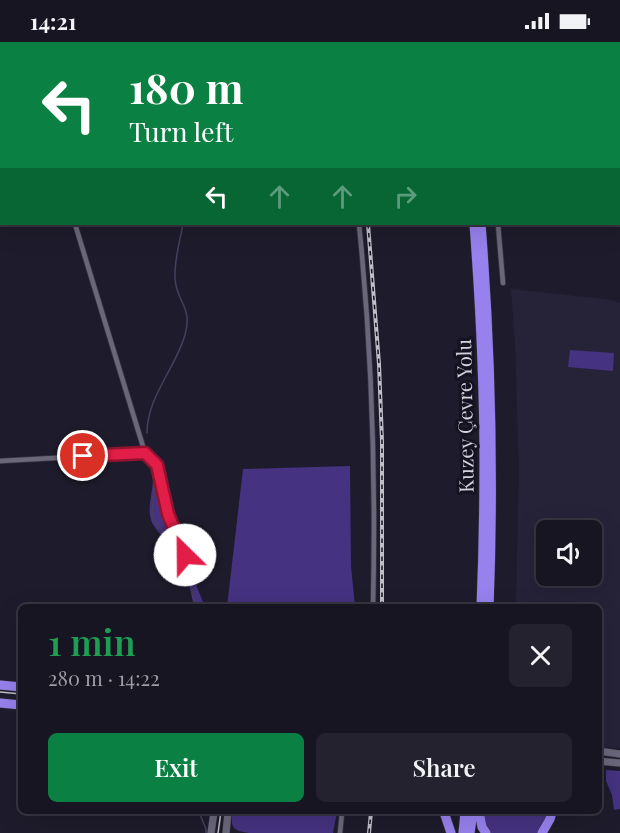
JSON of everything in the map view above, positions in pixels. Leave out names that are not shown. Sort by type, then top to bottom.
[{"type":"highway","name":"Kuzey Çevre Yolu","points":[[474,225],[483,366],[483,537],[479,604]]},
{"type":"highway","name":"Kuzey Çevre Yolu","points":[[481,225],[490,407],[489,604]]},
{"type":"highway","points":[[0,685],[18,687]]},
{"type":"highway","points":[[0,703],[18,705]]},
{"type":"highway","points":[[445,814],[451,833]]},
{"type":"highway","points":[[463,833],[465,814]]},
{"type":"highway","points":[[470,833],[473,814]]},
{"type":"highway","points":[[479,814],[482,827],[486,833]]},
{"type":"highway","points":[[542,833],[551,814]]},
{"type":"street","points":[[75,225],[145,453],[157,465],[168,514],[195,577]]},
{"type":"street","points":[[359,225],[373,429],[373,604]]},
{"type":"street","points":[[498,225],[503,282]]},
{"type":"street","points":[[0,460],[145,453]]},
{"type":"street","points":[[602,752],[620,754]]},
{"type":"street","points":[[602,761],[620,763]]},
{"type":"street","points":[[211,833],[214,814]]},
{"type":"street","points":[[226,833],[228,814]]},
{"type":"street","points":[[340,833],[342,814]]},
{"type":"shaded area","points":[[511,289],[612,300],[620,303],[620,748],[602,747],[602,604],[516,604],[519,470]]},
{"type":"shaded area","points":[[570,350],[614,353],[613,371],[568,367]]},
{"type":"shaded area","points":[[350,466],[351,566],[355,604],[227,604],[243,469]]},
{"type":"shaded area","points":[[153,478],[204,604],[193,604],[182,563],[172,546],[155,528],[150,510]]},
{"type":"shaded area","points":[[606,770],[620,771],[620,809],[614,810],[612,795],[606,781]]},
{"type":"shaded area","points":[[232,814],[337,814],[333,833],[249,833],[239,831],[232,822]]},
{"type":"shaded area","points":[[482,814],[549,814],[540,833],[488,833]]},
{"type":"waterway","points":[[147,433],[148,420],[156,395],[180,347],[187,325],[186,311],[178,293],[175,278],[176,257],[183,225]]},
{"type":"waterway","points":[[155,475],[153,517],[185,563],[194,604]]},
{"type":"waterway","points":[[200,814],[206,833]]},
{"type":"tram line","points":[[0,692],[18,694]]},
{"type":"tram line","points":[[218,833],[221,814]]},
{"type":"railway","points":[[368,225],[379,364],[382,441],[382,604]]},
{"type":"railway","points":[[369,833],[371,814]]},
{"type":"route","points":[[83,456],[145,453],[157,465],[168,514],[185,555]]}]
